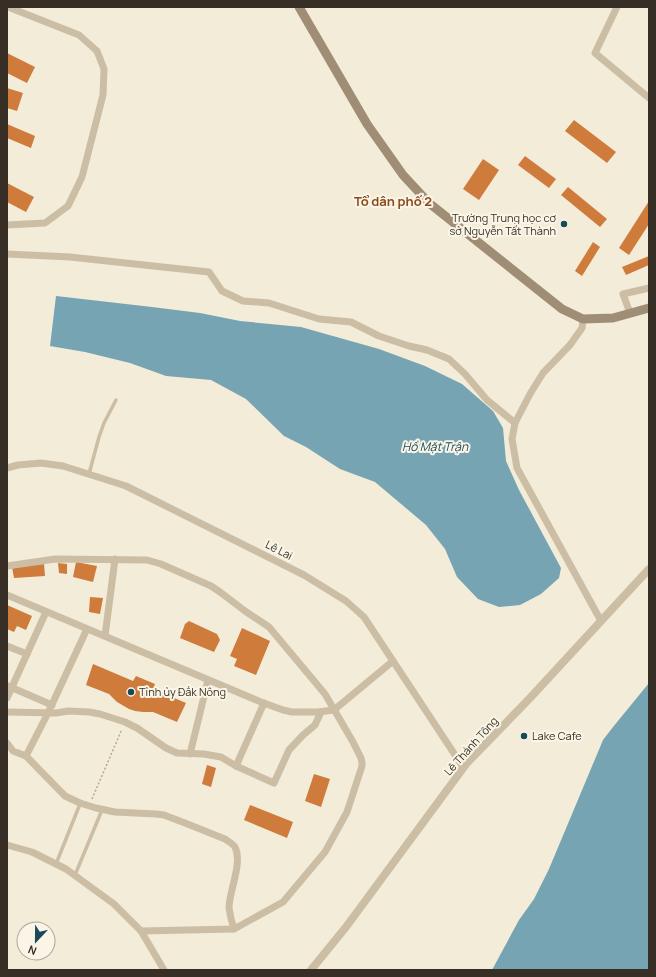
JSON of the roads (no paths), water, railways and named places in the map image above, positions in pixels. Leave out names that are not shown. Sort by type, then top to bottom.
[{"type":"main road","points":[[299,7],[367,124],[403,175],[429,203],[562,309],[583,319],[613,318],[649,308]]},
{"type":"street","points":[[7,225],[45,223],[68,206],[82,177],[103,95],[104,69],[97,51],[79,35],[8,7]]},
{"type":"street","points":[[617,7],[595,53],[649,98]]},
{"type":"street","points":[[7,254],[70,257],[209,272],[222,291],[243,302],[269,303],[319,319],[351,322],[379,336],[427,350],[449,359],[465,374],[487,400],[515,423]]},
{"type":"street","points":[[630,313],[624,294],[649,288]]},
{"type":"street","points":[[583,319],[582,328],[570,345],[543,373],[530,394],[515,423],[512,439],[517,468],[601,621]]},
{"type":"street","name":"Lê Lai","points":[[7,468],[41,463],[63,466],[126,486],[304,574],[346,601],[364,617],[463,767]]},
{"type":"street","points":[[7,566],[55,559],[147,560],[161,564],[211,586],[269,627],[325,694],[361,758],[362,766],[347,812],[325,852],[283,902],[234,930],[141,931]]},
{"type":"street","points":[[105,636],[115,560]]},
{"type":"street","name":"Lê Thánh Tông","points":[[312,970],[346,928],[463,767],[530,698],[649,569]]},
{"type":"street","points":[[7,596],[264,703],[292,712],[304,713],[334,710],[393,661]]},
{"type":"street","points":[[7,698],[9,687],[27,654],[46,612]]},
{"type":"street","points":[[26,756],[52,705],[87,629]]},
{"type":"street","points":[[7,646],[27,654]]},
{"type":"street","points":[[190,754],[208,680]]},
{"type":"street","points":[[9,687],[52,705]]},
{"type":"street","points":[[236,766],[264,703]]},
{"type":"street","points":[[7,712],[89,712],[100,714],[125,722],[137,728],[166,748],[177,753],[204,754],[221,757],[236,766],[274,783],[289,750],[315,725],[321,712]]},
{"type":"street","points":[[7,743],[12,751],[26,756],[65,796],[80,804],[116,812],[164,815],[225,839],[235,847],[237,859],[236,870],[229,908],[234,930]]},
{"type":"street","points":[[7,844],[32,852],[66,869],[114,904],[141,931],[164,970]]},
{"type":"lane","points":[[88,474],[104,423],[116,400]]},
{"type":"lane","points":[[56,864],[80,804]]},
{"type":"lane","points":[[75,875],[102,809]]},
{"type":"water","name":"Hồ Mặt Trận","points":[[56,296],[200,313],[240,321],[301,327],[379,349],[425,366],[462,384],[493,411],[503,428],[506,461],[519,490],[561,568],[559,578],[541,594],[520,605],[499,607],[478,599],[457,577],[445,549],[426,525],[375,482],[340,469],[306,447],[284,436],[246,399],[211,380],[166,376],[130,363],[85,352],[50,346]]},
{"type":"water","points":[[649,683],[649,970],[492,970],[519,920],[534,899],[549,869],[603,740]]},
{"type":"place","name":"Trường Trung học cơ sở Nguyễn Tất Thành","points":[[564,224]]},
{"type":"place","name":"Tỉnh ủy Đắk Nông","points":[[131,692]]},
{"type":"place","name":"Lake Cafe","points":[[524,736]]},
{"type":"district","name":"Tổ dân phố 2","points":[[393,201]]}]
